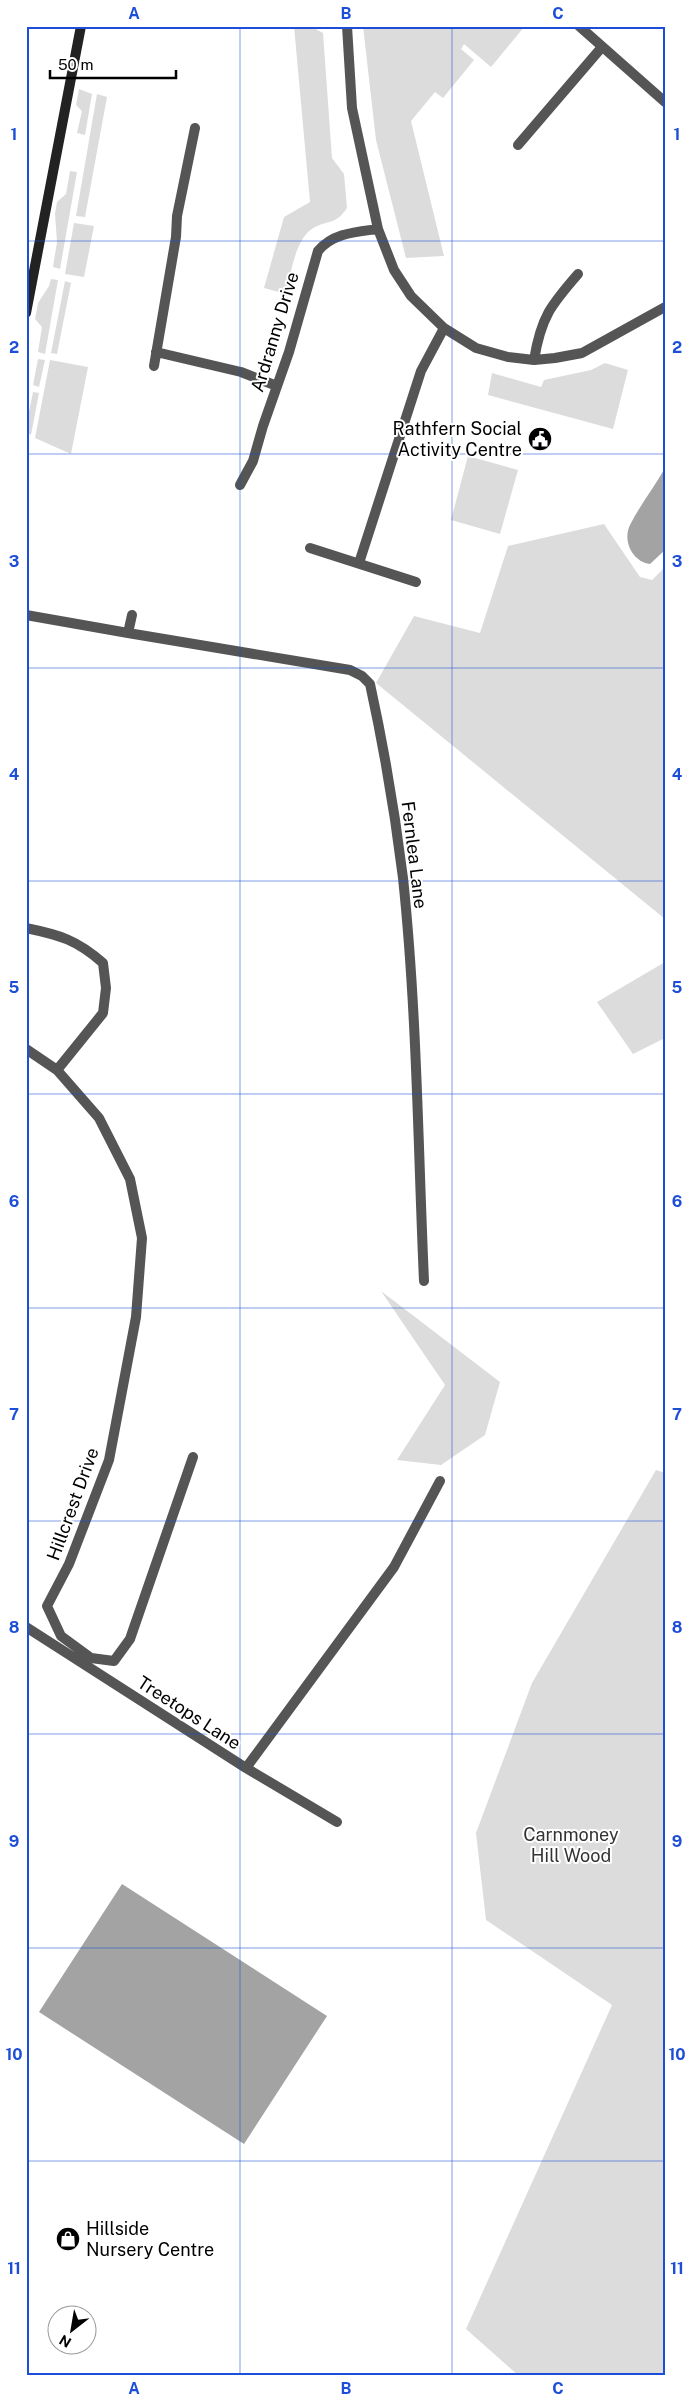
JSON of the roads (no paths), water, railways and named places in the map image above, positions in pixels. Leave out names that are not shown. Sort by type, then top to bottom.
[{"type":"main road","points":[[26,313],[81,26]]},
{"type":"street","points":[[348,26],[352,108],[378,229],[394,270],[411,296],[444,328],[476,348],[508,358],[534,360],[582,353],[665,307]]},
{"type":"street","points":[[579,26],[665,102]]},
{"type":"street","points":[[518,145],[602,47]]},
{"type":"street","points":[[154,366],[176,237],[177,216],[194,128]]},
{"type":"street","name":"Ardranny Drive","points":[[240,485],[253,461],[303,306],[312,265],[318,250],[325,242],[344,234],[378,229]]},
{"type":"street","points":[[534,360],[545,318],[554,300],[578,274]]},
{"type":"street","points":[[358,563],[421,371],[444,328]]},
{"type":"street","points":[[156,352],[241,372],[277,386]]},
{"type":"street","points":[[310,548],[416,582]]},
{"type":"street","name":"Fernlea Lane","points":[[26,615],[350,670],[362,676],[370,684],[403,878],[412,1005],[424,1281]]},
{"type":"street","points":[[128,633],[132,615]]},
{"type":"street","points":[[26,928],[52,934],[84,946],[103,963],[106,988],[102,1014],[57,1070]]},
{"type":"street","name":"Hillcrest Drive","points":[[26,1049],[57,1070],[104,1126],[130,1179],[142,1238],[136,1317],[109,1460],[69,1564],[47,1606],[61,1636],[91,1658],[114,1661],[130,1639],[193,1457]]},
{"type":"street","points":[[246,1768],[394,1567],[440,1481]]},
{"type":"street","name":"Treetops Lane","points":[[26,1627],[246,1768],[337,1822]]},
{"type":"place","name":"Rathfern Social Activity Centre","points":[[540,439]]},
{"type":"place","name":"Hillside Nursery Centre","points":[[68,2239]]},
{"type":"park label","name":"Carnmoney Hill Wood","points":[[571,1845]]}]
